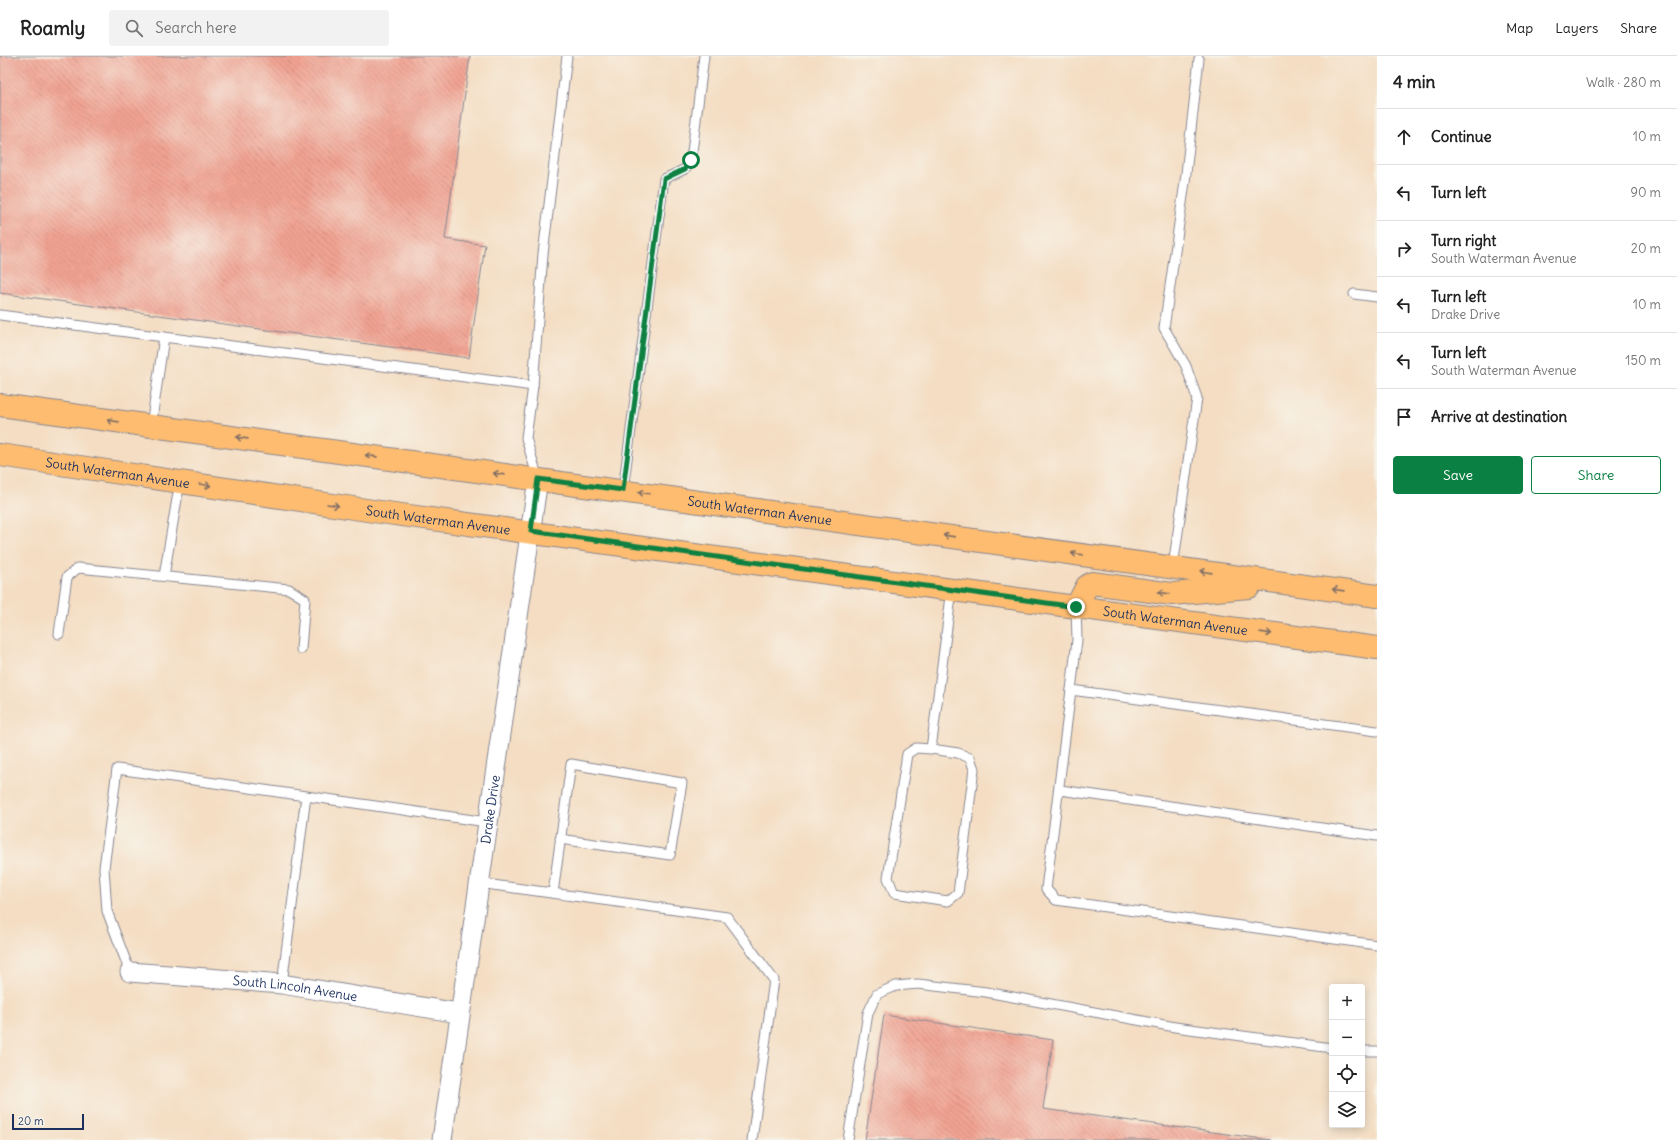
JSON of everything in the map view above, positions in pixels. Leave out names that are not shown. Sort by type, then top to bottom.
[{"type":"main road","name":"South Waterman Avenue","points":[[0,405],[623,490],[1377,596]]},
{"type":"main road","name":"South Waterman Avenue","points":[[0,455],[380,512],[531,531],[1377,648]]},
{"type":"main road","points":[[1076,607],[1087,586],[1092,583],[1172,594],[1286,583]]},
{"type":"street","name":"Drake Drive","points":[[442,1140],[459,1013],[538,479]]},
{"type":"street","name":"South Lincoln Avenue","points":[[130,972],[282,984],[459,1013]]},
{"type":"lane","points":[[538,479],[526,438],[533,386],[543,254],[567,56]]},
{"type":"lane","points":[[623,490],[664,179],[685,169],[691,160],[704,56]]},
{"type":"lane","points":[[1172,567],[1197,398],[1186,366],[1164,328],[1185,182],[1199,60]]},
{"type":"lane","points":[[1354,294],[1377,297]]},
{"type":"lane","points":[[0,315],[533,386]]},
{"type":"lane","points":[[151,426],[164,337]]},
{"type":"lane","points":[[164,576],[180,481]]},
{"type":"lane","points":[[59,634],[67,577],[78,568],[289,589],[305,599],[301,649]]},
{"type":"lane","points":[[931,749],[952,589]]},
{"type":"lane","points":[[1076,607],[1077,640],[1060,790],[1046,889],[1056,900],[1377,945]]},
{"type":"lane","points":[[1071,690],[1377,731]]},
{"type":"lane","points":[[916,748],[931,749],[958,753],[970,758],[974,769],[958,893],[948,901],[894,893],[888,878],[907,754],[916,748]]},
{"type":"lane","points":[[553,893],[560,839],[571,764],[682,783],[670,855],[560,839]]},
{"type":"lane","points":[[130,972],[107,911],[104,868],[117,769],[487,822]]},
{"type":"lane","points":[[1060,790],[1377,836]]},
{"type":"lane","points":[[282,984],[306,796]]},
{"type":"lane","points":[[478,883],[727,917],[774,980],[752,1140]]},
{"type":"lane","points":[[848,1140],[868,1013],[877,994],[896,986],[918,984],[986,992],[1175,1027],[1329,1048]]},
{"type":"lane","points":[[1365,1051],[1377,1051]]},
{"type":"building","points":[[0,56],[470,56],[445,239],[485,245],[469,358],[0,293]]},
{"type":"building","points":[[884,1015],[1053,1040],[1043,1109],[1271,1140],[865,1140]]},
{"type":"route","points":[[691,160],[685,169],[664,179],[623,490],[538,479],[531,531],[1076,607]]}]
